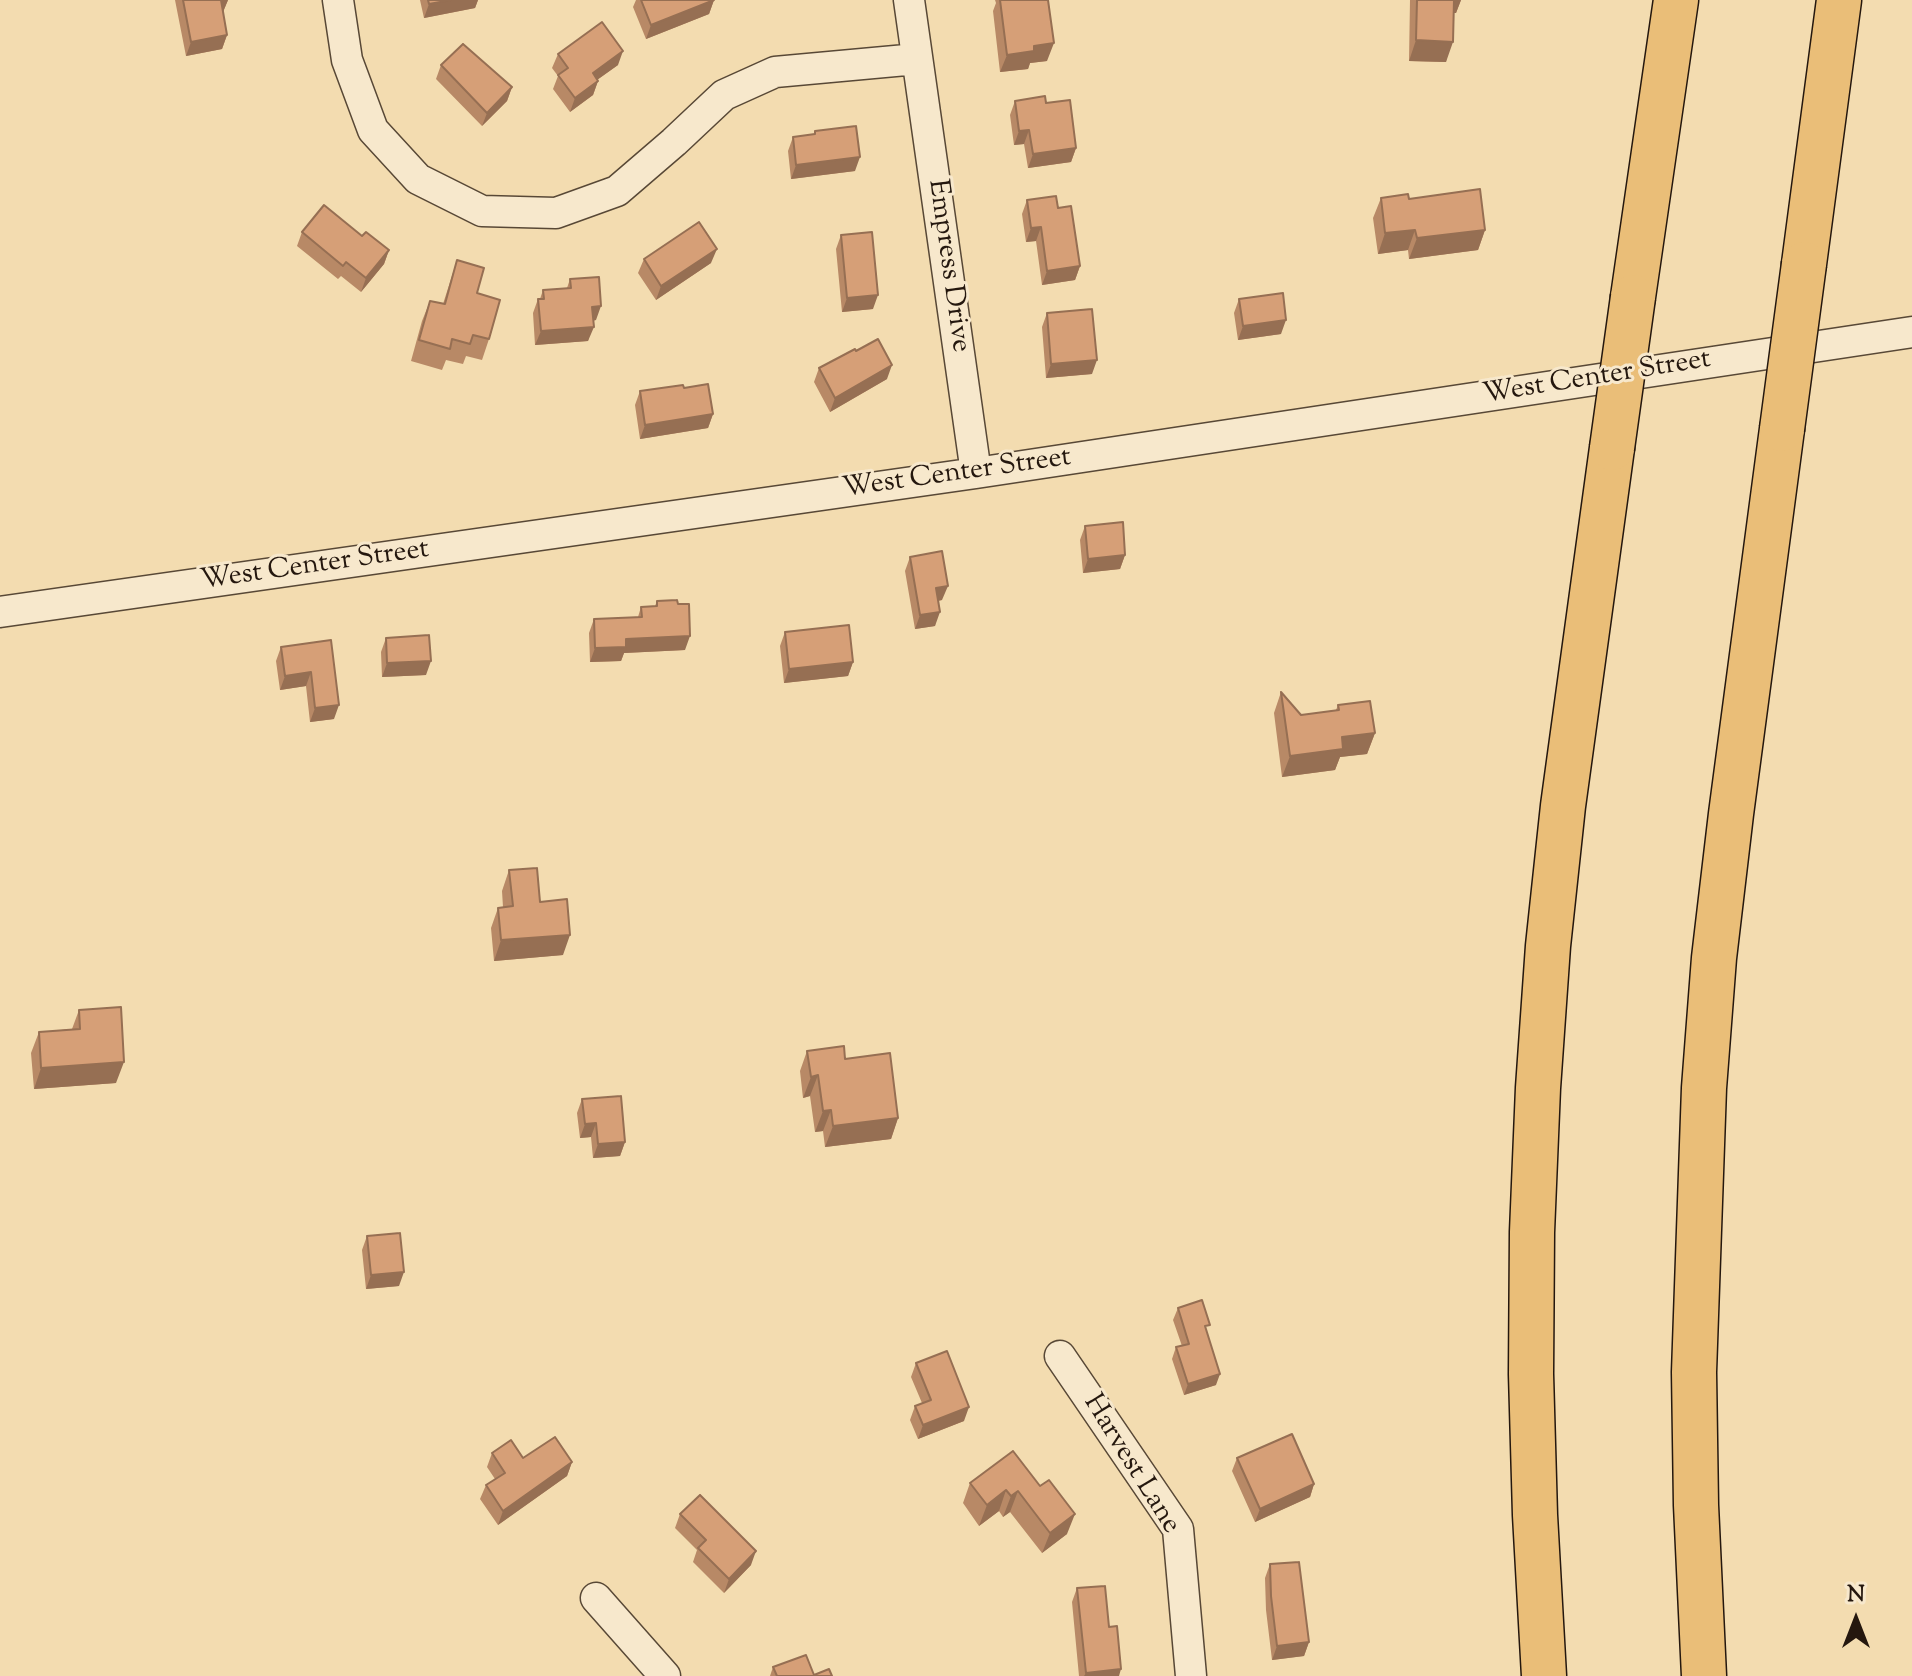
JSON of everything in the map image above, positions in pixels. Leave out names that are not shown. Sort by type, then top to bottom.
[{"type":"highway","points":[[1544,1676],[1531,1374],[1532,1232],[1548,946],[1563,806],[1676,0]]},
{"type":"highway","points":[[1704,1676],[1694,1372],[1704,1088],[1714,958],[1839,0]]},
{"type":"street","points":[[338,0],[347,60],[373,130],[418,179],[482,211],[556,213],[617,191],[724,95],[775,72],[917,59]]},
{"type":"street","name":"Empress Drive","points":[[909,0],[976,473]]},
{"type":"street","name":"West Center Street","points":[[0,612],[976,473],[1912,332]]},
{"type":"street","name":"Harvest Lane","points":[[1060,1356],[1178,1529],[1191,1676]]},
{"type":"street","points":[[596,1598],[665,1676]]},
{"type":"building","points":[[183,0],[221,0],[227,35],[191,42]]},
{"type":"building","points":[[428,0],[451,0],[429,4]]},
{"type":"building","points":[[641,0],[714,0],[651,25]]},
{"type":"building","points":[[1000,0],[1048,0],[1054,43],[1034,46],[1034,51],[1007,55]]},
{"type":"building","points":[[1417,0],[1454,0],[1453,42],[1416,40]]},
{"type":"building","points":[[602,22],[623,51],[593,73],[598,81],[575,98],[558,75],[568,68],[558,54]]},
{"type":"building","points":[[463,44],[512,87],[487,113],[441,65]]},
{"type":"building","points":[[1045,96],[1046,103],[1070,100],[1076,148],[1033,154],[1029,130],[1019,131],[1015,101]]},
{"type":"building","points":[[856,126],[860,157],[796,165],[793,137]]},
{"type":"building","points":[[1480,189],[1485,230],[1417,238],[1415,230],[1385,233],[1381,198],[1408,194],[1409,199]]},
{"type":"building","points":[[1056,196],[1058,208],[1071,206],[1080,266],[1047,271],[1041,227],[1031,228],[1027,200]]},
{"type":"building","points":[[324,205],[362,236],[366,232],[389,250],[366,278],[346,262],[343,266],[302,232]]},
{"type":"building","points":[[699,222],[717,249],[661,286],[644,259]]},
{"type":"building","points":[[872,232],[878,295],[847,298],[841,235]]},
{"type":"building","points":[[457,260],[484,268],[477,293],[500,300],[489,339],[473,335],[470,344],[452,339],[450,349],[419,340],[430,301],[445,304]]},
{"type":"building","points":[[599,277],[601,306],[592,307],[594,327],[541,331],[538,299],[544,299],[543,290],[571,288],[570,279]]},
{"type":"building","points":[[1283,293],[1286,320],[1243,326],[1239,299]]},
{"type":"building","points":[[1092,309],[1097,360],[1051,364],[1047,313]]},
{"type":"building","points":[[878,339],[892,365],[835,398],[819,368]]},
{"type":"building","points":[[708,384],[713,414],[645,425],[640,391]]},
{"type":"building","points":[[1123,522],[1125,555],[1088,559],[1085,526]]},
{"type":"building","points":[[942,551],[948,586],[936,588],[940,612],[920,615],[910,557]]},
{"type":"building","points":[[677,600],[678,604],[689,604],[690,636],[626,639],[626,647],[595,648],[594,619],[642,617],[641,607],[657,606],[657,601]]},
{"type":"building","points":[[849,625],[853,662],[789,669],[785,632]]},
{"type":"building","points":[[429,635],[431,661],[387,663],[386,638]]},
{"type":"building","points":[[331,640],[339,705],[315,708],[311,672],[285,676],[281,647]]},
{"type":"building","points":[[1281,692],[1301,715],[1339,710],[1338,705],[1370,701],[1375,733],[1342,737],[1343,749],[1290,756]]},
{"type":"building","points":[[537,868],[540,902],[567,899],[570,935],[501,940],[498,908],[513,906],[509,870]]},
{"type":"building","points":[[121,1007],[124,1062],[41,1068],[39,1032],[80,1029],[79,1010]]},
{"type":"building","points":[[844,1046],[845,1059],[890,1053],[898,1118],[833,1126],[831,1110],[823,1111],[818,1075],[811,1077],[807,1051]]},
{"type":"building","points":[[621,1096],[625,1142],[598,1144],[596,1123],[585,1124],[582,1099]]},
{"type":"building","points":[[400,1233],[404,1272],[371,1275],[367,1236]]},
{"type":"building","points":[[1202,1300],[1210,1325],[1205,1326],[1220,1374],[1188,1384],[1176,1347],[1189,1344],[1178,1308]]},
{"type":"building","points":[[947,1351],[969,1407],[923,1425],[915,1406],[931,1400],[916,1363]]},
{"type":"building","points":[[1292,1434],[1314,1484],[1260,1509],[1237,1458]]},
{"type":"building","points":[[555,1437],[572,1462],[503,1511],[486,1485],[505,1473],[492,1453],[511,1440],[523,1458]]},
{"type":"building","points":[[1013,1451],[1040,1486],[1049,1480],[1075,1514],[1050,1533],[1018,1491],[1011,1496],[1006,1490],[987,1505],[970,1483]]},
{"type":"building","points":[[700,1495],[756,1551],[729,1579],[698,1548],[706,1540],[680,1514]]},
{"type":"building","points":[[1299,1562],[1309,1642],[1277,1646],[1270,1564]]},
{"type":"building","points":[[1105,1586],[1109,1627],[1117,1626],[1121,1669],[1086,1673],[1077,1588]]},
{"type":"building","points":[[806,1655],[814,1675],[829,1669],[832,1676],[777,1676],[773,1667]]}]
